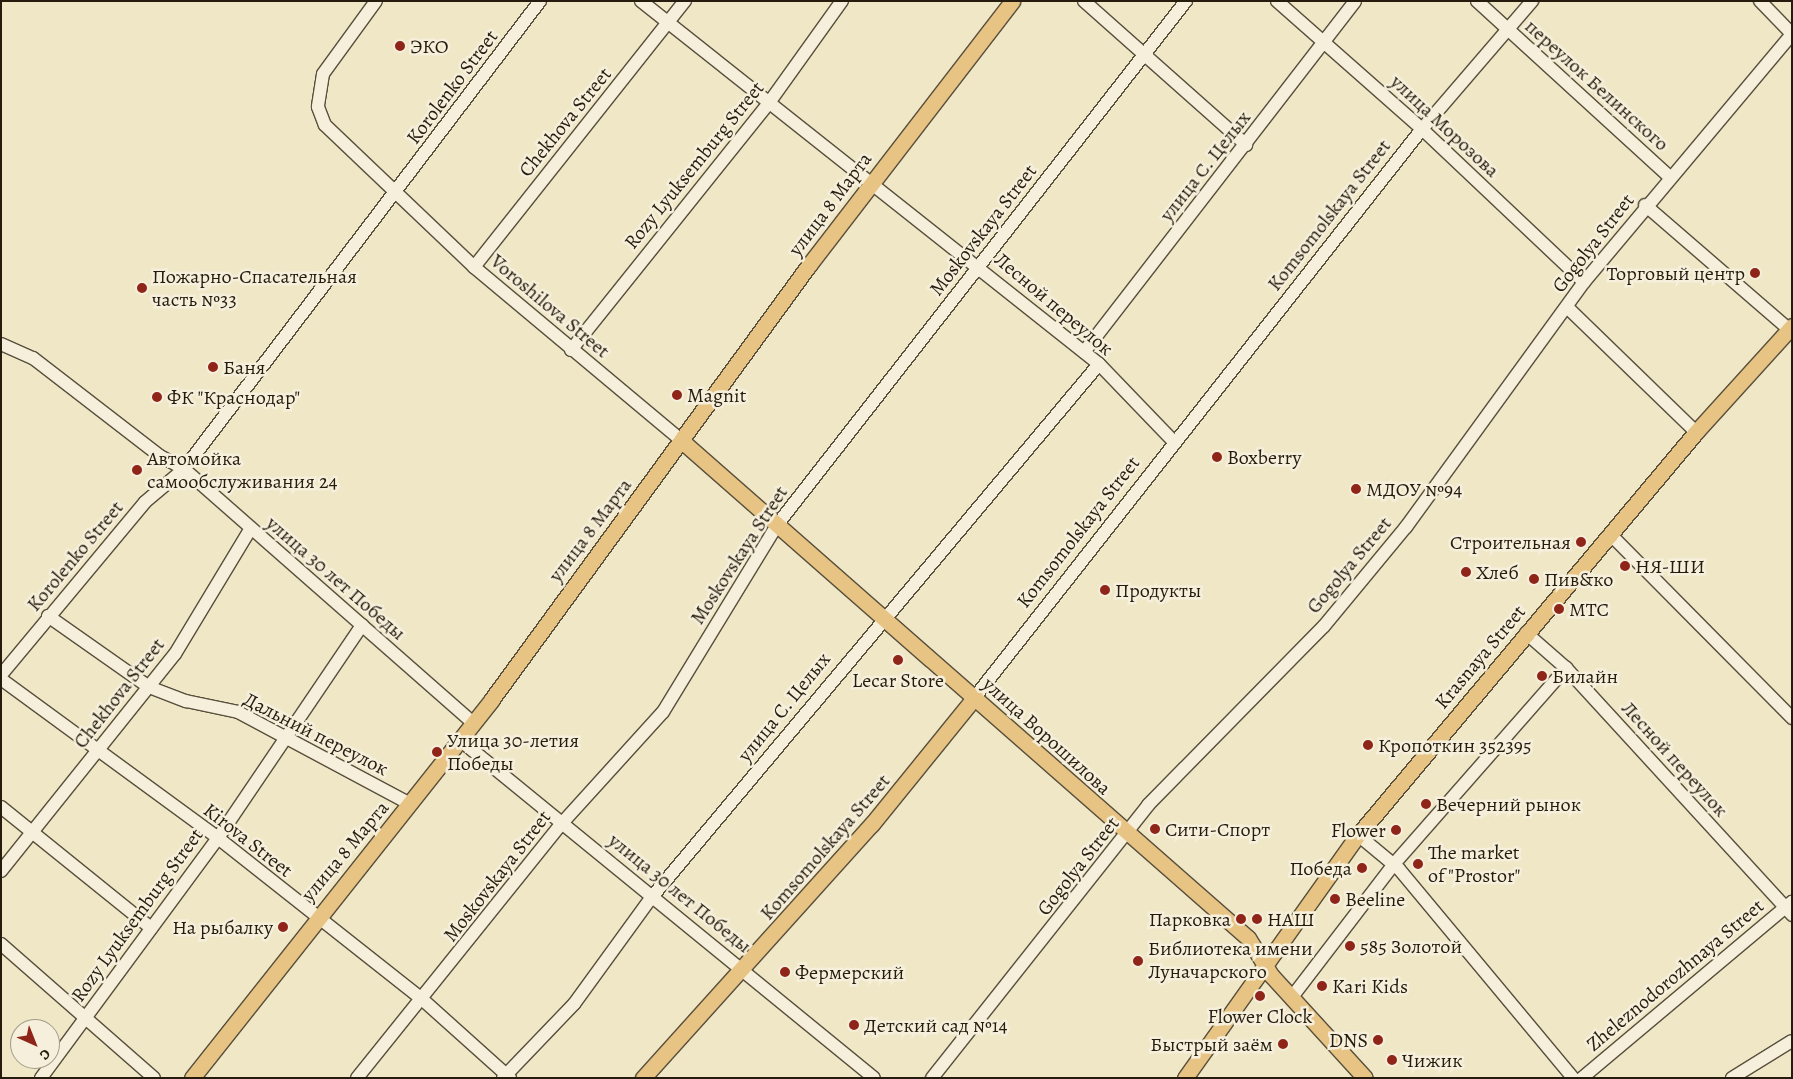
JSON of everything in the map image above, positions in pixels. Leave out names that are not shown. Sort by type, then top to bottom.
[{"type":"main road","name":"улица 8 Марта","points":[[192,1078],[316,918],[474,723],[683,442],[869,186],[1012,1]]},
{"type":"main road","name":"Krasnaya Street","points":[[1185,1078],[1263,963],[1358,835],[1696,432],[1791,329]]},
{"type":"main road","name":"улица Ворошилова","points":[[683,442],[975,697],[1127,835],[1248,938],[1263,963],[1365,1078]]},
{"type":"main road","name":"Komsomolskaya Street","points":[[643,1078],[744,969],[908,782],[975,697]]},
{"type":"street","name":"Voroshilova Street","points":[[376,1],[323,74],[318,107],[335,139],[474,267],[683,442]]},
{"type":"street","name":"Korolenko Street","points":[[1,677],[48,616],[146,502],[184,469],[207,434],[395,196],[540,1]]},
{"type":"street","name":"Лесной переулок","points":[[641,1],[670,21],[771,100],[869,186],[979,266],[1099,364],[1174,442]]},
{"type":"street","name":"Chekhova Street","points":[[474,267],[685,1]]},
{"type":"street","name":"Rozy Lyuksemburg Street","points":[[571,350],[771,100],[842,1]]},
{"type":"street","points":[[1084,1],[1145,53],[1246,145]]},
{"type":"street","name":"Moskovskaya Street","points":[[357,1078],[423,1000],[564,821],[663,712],[777,525],[1186,1]]},
{"type":"street","name":"улица Морозова","points":[[1277,1],[1422,129],[1584,282]]},
{"type":"street","name":"улица С. Целых","points":[[1084,352],[1246,145],[1355,1]]},
{"type":"street","name":"переулок Белинского","points":[[1477,1],[1670,177]]},
{"type":"street","name":"Komsomolskaya Street","points":[[975,697],[1422,129],[1532,1]]},
{"type":"street","points":[[1760,1],[1792,34]]},
{"type":"street","name":"Gogolya Street","points":[[932,1078],[1127,835],[1148,805],[1324,626],[1400,535],[1584,282],[1645,206],[1792,34]]},
{"type":"street","points":[[1645,206],[1791,329]]},
{"type":"street","points":[[1567,307],[1696,432]]},
{"type":"street","name":"улица 30 лет Победы","points":[[1,344],[34,358],[160,456],[184,469],[474,723]]},
{"type":"street","name":"улица С. Целых","points":[[506,1077],[574,1004],[651,898],[882,617],[1099,364]]},
{"type":"street","name":"Chekhova Street","points":[[1,872],[175,654],[251,528]]},
{"type":"street","points":[[1610,534],[1792,718]]},
{"type":"street","name":"Дальний переулок","points":[[48,616],[149,687],[186,701],[238,712],[288,736],[410,804]]},
{"type":"street","name":"Rozy Lyuksemburg Street","points":[[40,1078],[218,838],[362,625]]},
{"type":"street","name":"Лесной переулок","points":[[1526,633],[1566,668],[1789,908]]},
{"type":"street","points":[[1292,997],[1394,864],[1566,668]]},
{"type":"street","name":"Kirova Street","points":[[1,677],[218,838],[316,918],[423,1000],[506,1077]]},
{"type":"street","name":"улица 30 лет Победы","points":[[460,740],[564,821],[651,898],[744,969],[874,1078]]},
{"type":"street","points":[[1,807],[151,928]]},
{"type":"street","points":[[1358,835],[1394,864],[1573,1078]]},
{"type":"street","name":"Zheleznodorozhnaya Street","points":[[1582,1078],[1789,908]]},
{"type":"street","points":[[1,944],[84,1019],[154,1078]]},
{"type":"street","points":[[1732,1078],[1792,1042]]},
{"type":"place","name":"ЭКО","points":[[400,46]]},
{"type":"place","name":"Торговый центр","points":[[1755,273]]},
{"type":"place","name":"Пожарно-Спасательная часть №33","points":[[142,288]]},
{"type":"place","name":"Баня","points":[[213,367]]},
{"type":"place","name":"Magnit","points":[[677,395]]},
{"type":"place","name":"ФК \"Краснодар\"","points":[[157,397]]},
{"type":"place","name":"Boxberry","points":[[1217,457]]},
{"type":"place","name":"Автомойка самообслуживания 24","points":[[137,470]]},
{"type":"place","name":"МДОУ №94","points":[[1356,489]]},
{"type":"place","name":"Строительная","points":[[1581,542]]},
{"type":"place","name":"НЯ-ШИ","points":[[1625,566]]},
{"type":"place","name":"Хлеб","points":[[1466,572]]},
{"type":"place","name":"Пив&ко","points":[[1534,579]]},
{"type":"place","name":"Продукты","points":[[1105,590]]},
{"type":"place","name":"МТС","points":[[1559,609]]},
{"type":"place","name":"Lecar Store","points":[[898,660]]},
{"type":"place","name":"Билайн","points":[[1542,676]]},
{"type":"place","name":"Кропоткин 352395","points":[[1368,745]]},
{"type":"place","name":"Улица 30-летия Победы","points":[[437,752]]},
{"type":"place","name":"Вечерний рынок","points":[[1426,804]]},
{"type":"place","name":"Сити-Спорт","points":[[1155,829]]},
{"type":"place","name":"Flower","points":[[1396,830]]},
{"type":"place","name":"The market of \"Prostor\"","points":[[1418,864]]},
{"type":"place","name":"Победа","points":[[1362,868]]},
{"type":"place","name":"Beeline","points":[[1335,899]]},
{"type":"place","name":"Парковка","points":[[1241,919]]},
{"type":"place","name":"НАШ","points":[[1257,919]]},
{"type":"place","name":"На рыбалку","points":[[283,927]]},
{"type":"place","name":"585 Золотой","points":[[1350,946]]},
{"type":"place","name":"Библиотека имени Луначарского","points":[[1138,961]]},
{"type":"place","name":"Фермерский","points":[[785,972]]},
{"type":"place","name":"Kari Kids","points":[[1322,986]]},
{"type":"place","name":"Flower Clock","points":[[1260,996]]},
{"type":"place","name":"Детский сад №14","points":[[854,1025]]},
{"type":"place","name":"DNS","points":[[1378,1040]]},
{"type":"place","name":"Быстрый заём","points":[[1283,1044]]},
{"type":"place","name":"Чижик","points":[[1392,1060]]}]
